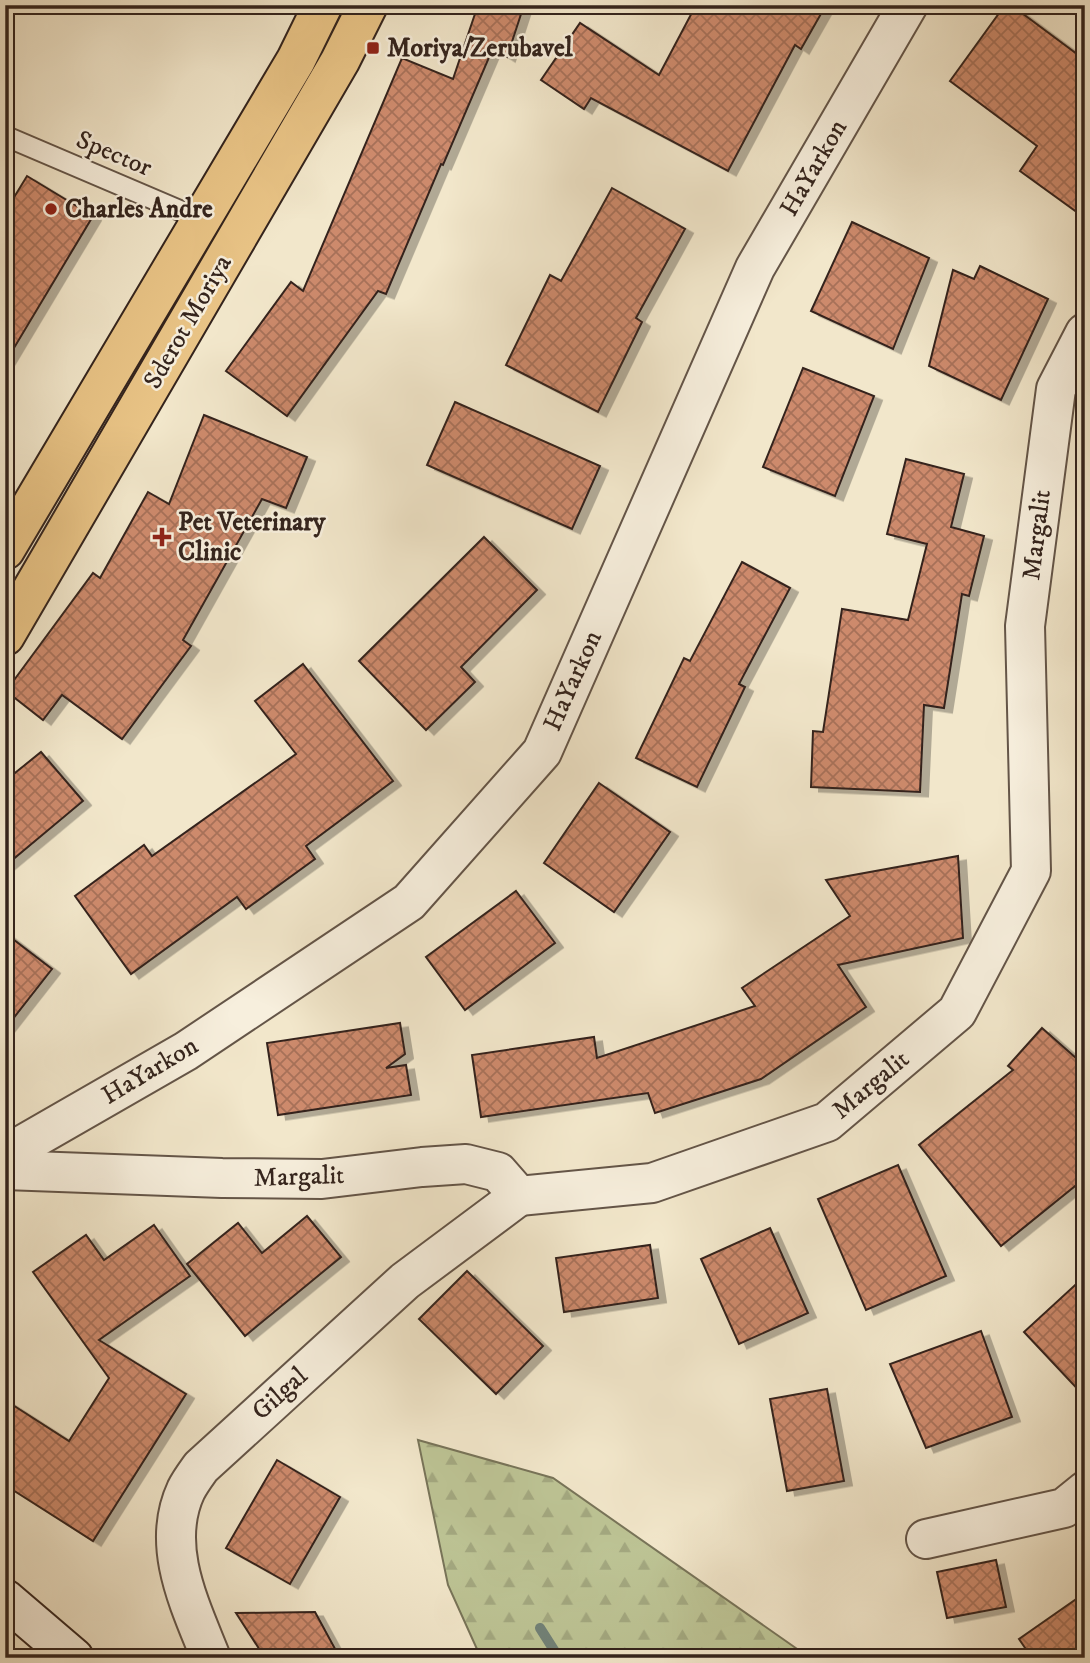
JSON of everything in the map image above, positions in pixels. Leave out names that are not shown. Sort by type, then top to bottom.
[{"type":"main road","name":"Sderot Moriya","points":[[5,550],[296,60],[323,5]]},
{"type":"main road","name":"Sderot Moriya","points":[[5,636],[340,61],[368,5]]},
{"type":"street","name":"HaYarkon","points":[[5,1155],[186,1051],[409,902],[542,751],[755,268],[908,5]]},
{"type":"street","name":"Margalit","points":[[5,1170],[322,1179],[466,1164],[498,1172],[519,1196],[652,1182],[827,1122],[957,1012],[1031,872],[1025,626],[1056,389],[1085,333]]},
{"type":"street","name":"Gilgal","points":[[211,1658],[183,1590],[178,1562],[176,1532],[186,1489],[201,1467],[405,1281],[519,1196]]},
{"type":"street","points":[[926,1539],[1064,1508],[1085,1491]]},
{"type":"street","points":[[5,1599],[74,1658]]},
{"type":"lane","name":"Spector","points":[[5,136],[202,220]]},
{"type":"green space","points":[[418,1440],[553,1478],[810,1658],[481,1658],[448,1585]]},
{"type":"building","points":[[478,5],[524,5],[507,57],[493,48],[386,294],[378,291],[287,416],[226,371],[291,282],[303,291],[402,58],[453,79]]},
{"type":"building","points":[[696,5],[826,5],[801,49],[795,45],[728,171],[591,98],[584,109],[541,80],[580,23],[659,75]]},
{"type":"building","points":[[1005,5],[1011,5],[1085,60],[1085,218],[1020,171],[1037,146],[950,81]]},
{"type":"building","points":[[27,176],[93,216],[5,363],[5,212]]},
{"type":"building","points":[[612,188],[685,229],[636,318],[642,322],[598,412],[506,365],[550,275],[561,281]]},
{"type":"building","points":[[852,222],[929,258],[893,349],[811,311]]},
{"type":"building","points":[[980,266],[1048,299],[1001,400],[929,366],[953,270],[974,279]]},
{"type":"building","points":[[803,368],[874,396],[835,496],[763,467]]},
{"type":"building","points":[[455,402],[600,466],[572,529],[427,465]]},
{"type":"building","points":[[204,415],[307,457],[286,508],[262,499],[183,640],[191,646],[122,739],[62,695],[43,720],[6,691],[93,573],[100,578],[148,492],[169,504]]},
{"type":"building","points":[[906,459],[964,474],[951,527],[984,536],[969,596],[962,594],[944,708],[924,705],[920,792],[811,787],[813,731],[823,732],[842,609],[908,620],[927,544],[887,534]]},
{"type":"building","points":[[484,537],[537,590],[461,667],[475,682],[426,730],[359,661]]},
{"type":"building","points":[[742,562],[790,588],[739,684],[745,687],[697,787],[636,758],[684,658],[690,661]]},
{"type":"building","points":[[303,664],[393,781],[306,846],[315,859],[246,909],[237,897],[131,974],[75,896],[144,845],[152,856],[296,754],[255,701]]},
{"type":"building","points":[[41,752],[83,801],[5,866],[5,781]]},
{"type":"building","points":[[599,783],[670,832],[614,912],[544,863]]},
{"type":"building","points":[[958,856],[963,938],[838,965],[866,1007],[761,1079],[655,1113],[648,1093],[481,1117],[472,1055],[594,1037],[597,1058],[755,1006],[742,988],[850,916],[826,880]]},
{"type":"building","points":[[516,891],[555,943],[465,1010],[426,957]]},
{"type":"building","points":[[5,933],[52,969],[5,1029]]},
{"type":"building","points":[[400,1023],[405,1054],[386,1068],[406,1065],[411,1095],[278,1115],[267,1043]]},
{"type":"building","points":[[1042,1028],[1085,1066],[1085,1178],[1001,1246],[919,1145],[1013,1070],[1008,1066]]},
{"type":"building","points":[[898,1165],[946,1276],[866,1310],[818,1199]]},
{"type":"building","points":[[307,1216],[341,1257],[245,1336],[187,1264],[238,1223],[262,1253]]},
{"type":"building","points":[[154,1225],[190,1276],[99,1340],[186,1394],[93,1541],[5,1485],[5,1400],[69,1441],[109,1378],[33,1272],[86,1235],[104,1260]]},
{"type":"building","points":[[770,1228],[808,1313],[739,1344],[701,1259]]},
{"type":"building","points":[[650,1245],[658,1298],[564,1312],[556,1258]]},
{"type":"building","points":[[467,1271],[543,1346],[496,1394],[419,1319]]},
{"type":"building","points":[[1085,1276],[1085,1397],[1024,1332]]},
{"type":"building","points":[[981,1331],[1012,1417],[926,1448],[890,1364]]},
{"type":"building","points":[[827,1389],[844,1481],[787,1491],[770,1399]]},
{"type":"building","points":[[277,1460],[340,1497],[290,1584],[226,1548]]},
{"type":"building","points":[[996,1560],[1006,1607],[947,1618],[937,1572]]},
{"type":"building","points":[[1085,1593],[1085,1658],[1032,1658],[1019,1639]]},
{"type":"building","points":[[315,1612],[340,1658],[265,1658],[236,1613]]},
{"type":"waterway","points":[[540,1628],[559,1658]]},
{"type":"place","name":"Moriya/Zerubavel","points":[[373,48]]},
{"type":"place","name":"Charles Andre","points":[[51,209]]},
{"type":"place","name":"Pet Veterinary Clinic","points":[[162,537]]}]
